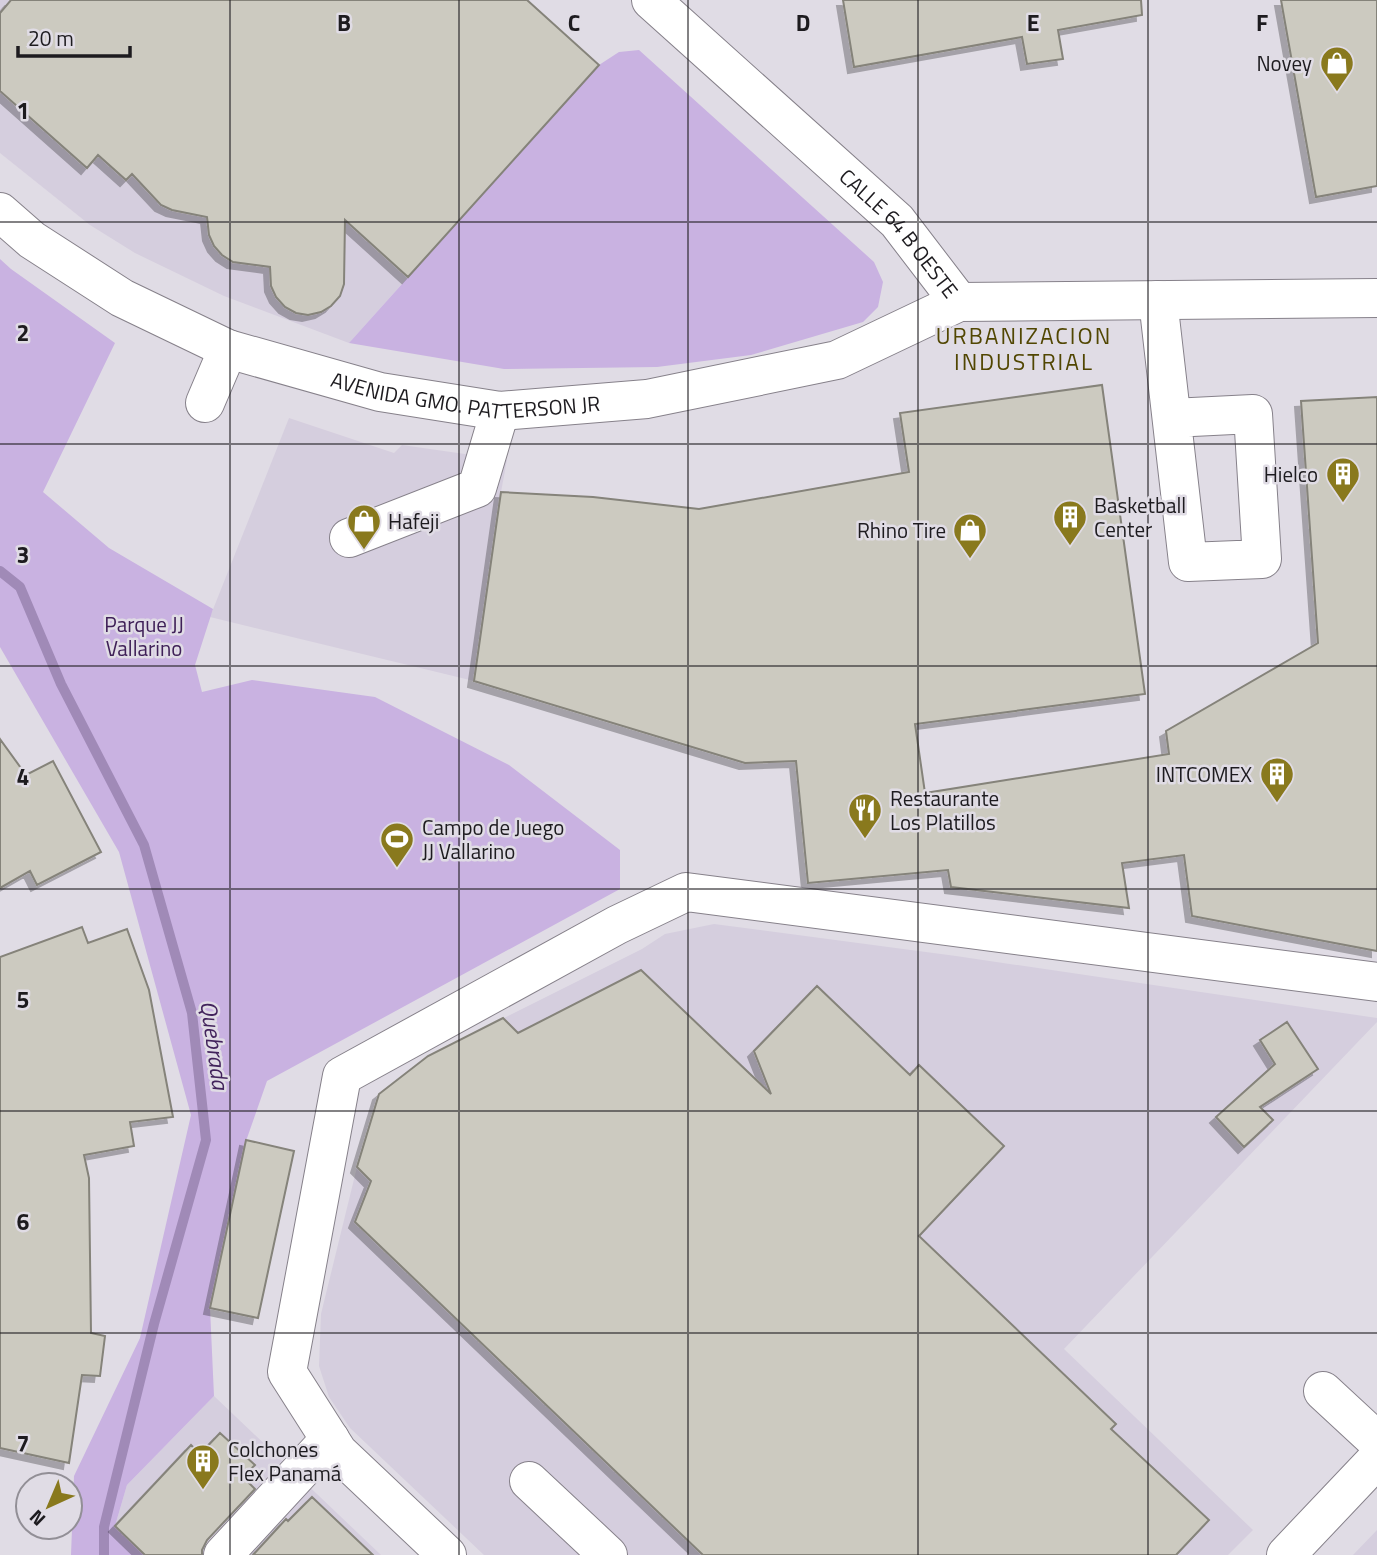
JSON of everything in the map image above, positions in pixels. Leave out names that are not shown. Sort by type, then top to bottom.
[{"type":"street","name":"CALLE 64 B OESTE","points":[[651,0],[898,221],[959,302],[1377,298]]},
{"type":"street","name":"AVENIDA GMO. PATTERSON JR","points":[[0,212],[32,240],[122,298],[228,349],[380,392],[500,411],[647,400],[837,360],[959,302]]},
{"type":"street","points":[[1158,300],[1171,418]]},
{"type":"street","points":[[205,403],[228,349]]},
{"type":"street","points":[[349,538],[477,488],[500,411]]},
{"type":"street","points":[[447,1555],[338,1452],[287,1372],[342,1076],[617,925],[686,892],[1377,982]]},
{"type":"street","points":[[1323,1391],[1377,1441]]},
{"type":"street","points":[[223,1555],[330,1439]]},
{"type":"street","points":[[1286,1555],[1377,1459]]},
{"type":"street","points":[[529,1481],[608,1555]]},
{"type":"shaded area","points":[[0,0],[527,0],[599,65],[349,343],[224,296],[135,253],[90,225],[0,153]]},
{"type":"shaded area","name":"Hafeji","points":[[289,418],[394,453],[402,445],[507,460],[474,681],[210,617]]},
{"type":"shaded area","points":[[714,924],[956,956],[1377,1018],[1377,1022],[1064,1349],[1253,1530],[1228,1555],[484,1555],[350,1428],[329,1397],[319,1366],[321,1314],[357,1167],[379,1094],[428,1056],[642,949],[665,934]]},
{"type":"shaded area","name":"Colchones Flex Panamá","points":[[214,1396],[381,1555],[145,1555],[115,1526],[127,1485]]},
{"type":"shaded area","points":[[1377,1530],[1377,1555],[1353,1555]]},
{"type":"green space","points":[[639,50],[874,262],[883,282],[878,307],[863,322],[751,355],[657,367],[504,369],[349,343],[599,65],[619,52]]},
{"type":"green space","name":"Parque JJ Vallarino","points":[[0,259],[115,343],[43,492],[109,548],[213,609],[195,665],[202,692],[252,680],[375,697],[509,765],[620,850],[620,889],[267,1081],[246,1141],[210,1308],[214,1396],[127,1485],[115,1526],[145,1555],[71,1555],[72,1541],[84,1541],[84,1471],[76,1471],[140,1338],[191,1115],[119,852],[0,647]]},
{"type":"building","points":[[11,0],[527,0],[599,65],[408,277],[345,220],[344,284],[340,296],[321,312],[308,315],[285,307],[276,297],[271,286],[270,267],[233,262],[222,255],[209,235],[207,217],[161,205],[132,174],[126,180],[98,155],[87,168],[0,91],[0,13]]},
{"type":"building","name":"Novey","points":[[843,0],[1141,0],[1142,15],[1058,30],[1063,59],[1027,64],[1022,37],[854,67]]},
{"type":"building","name":"Novey","points":[[1281,0],[1377,0],[1377,186],[1316,197]]},
{"type":"building","points":[[1102,385],[1145,694],[915,724],[925,793],[1169,754],[1166,731],[1318,643],[1301,401],[1377,397],[1377,951],[1192,916],[1184,855],[1122,863],[1129,908],[951,887],[948,870],[808,883],[796,761],[745,763],[474,681],[501,492],[593,497],[699,509],[909,472],[900,413]]},
{"type":"building","points":[[0,739],[26,775],[53,761],[101,852],[37,885],[30,871],[0,888]]},
{"type":"building","points":[[82,927],[88,943],[127,929],[149,990],[173,1117],[130,1122],[134,1146],[84,1155],[89,1178],[91,1333],[105,1336],[100,1376],[82,1375],[69,1463],[0,1448],[0,957]]},
{"type":"building","points":[[641,970],[771,1094],[754,1051],[817,986],[910,1075],[919,1065],[1004,1146],[919,1236],[1116,1424],[1111,1429],[1209,1520],[1176,1555],[703,1555],[355,1222],[371,1181],[357,1167],[379,1094],[428,1056],[503,1018],[518,1033]]},
{"type":"building","points":[[1287,1022],[1318,1069],[1260,1107],[1273,1120],[1244,1147],[1216,1117],[1275,1064],[1260,1040]]},
{"type":"building","points":[[246,1140],[294,1151],[258,1318],[210,1308]]},
{"type":"building","points":[[220,1433],[255,1465],[243,1477],[255,1489],[207,1540],[202,1555],[145,1555],[115,1526],[191,1445],[200,1454]]},
{"type":"building","points":[[312,1497],[373,1555],[253,1555],[286,1519],[288,1521]]},
{"type":"waterway","name":"Quebrada","points":[[0,571],[20,587],[61,684],[144,845],[192,1013],[206,1140],[154,1324],[104,1527],[104,1555]]},
{"type":"place","name":"Novey","points":[[1337,93]]},
{"type":"place","name":"Hielco","points":[[1343,504]]},
{"type":"place","name":"Basketball Center","points":[[1070,547]]},
{"type":"place","name":"Hafeji","points":[[364,551]]},
{"type":"place","name":"Rhino Tire","points":[[970,560]]},
{"type":"place","name":"INTCOMEX","points":[[1277,804]]},
{"type":"place","name":"Restaurante Los Platillos","points":[[865,840]]},
{"type":"place","name":"Campo de Juego JJ Vallarino","points":[[397,869]]},
{"type":"place","name":"Colchones Flex Panamá","points":[[203,1491]]},
{"type":"district","name":"URBANIZACION INDUSTRIAL","points":[[1024,348]]}]
